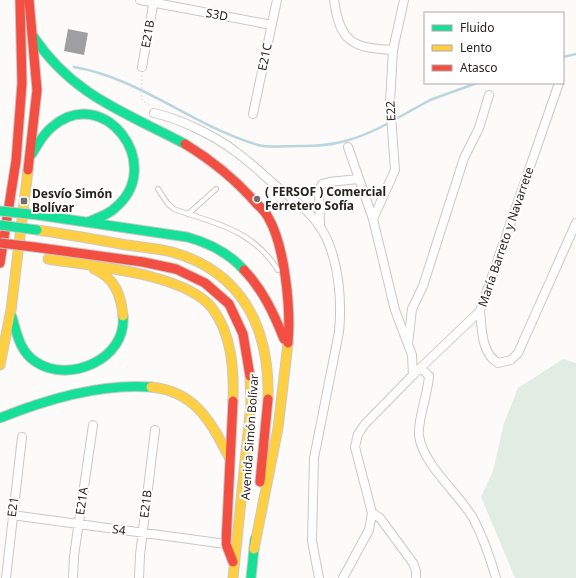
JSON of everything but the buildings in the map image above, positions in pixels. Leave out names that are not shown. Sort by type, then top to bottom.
[{"type":"highway","points":[[0,263],[16,161],[22,83],[20,0]]},
{"type":"highway","points":[[0,365],[11,310],[37,90],[30,0]]},
{"type":"highway","points":[[34,36],[52,63],[86,92],[214,160],[243,186],[269,220],[282,256],[288,288],[287,349],[282,407],[254,549]]},
{"type":"highway","points":[[30,156],[44,135],[55,124],[77,115],[99,116],[112,122],[125,134],[135,154],[136,174],[134,183],[124,200],[117,208],[88,222]]},
{"type":"highway","points":[[0,211],[88,222],[194,239],[224,252],[250,275],[265,296],[277,320],[287,349]]},
{"type":"highway","name":"Avenida Simón Bolívar","points":[[0,225],[179,254],[208,267],[233,287],[249,306],[259,330],[266,355],[268,380],[251,578]]},
{"type":"highway","name":"Avenida Simón Bolívar","points":[[0,243],[34,252],[144,262],[176,269],[205,283],[229,304],[243,334],[250,372],[251,404],[233,578]]},
{"type":"highway","points":[[0,252],[34,252],[84,265],[149,276],[196,294],[211,305],[219,318],[228,342],[232,370],[226,544],[234,563]]},
{"type":"highway","points":[[11,310],[13,330],[22,349],[38,364],[57,371],[78,371],[98,363],[113,349],[122,330],[124,309],[117,289],[104,273],[84,265]]},
{"type":"highway","points":[[0,418],[38,404],[69,396],[112,389],[148,386],[163,387],[180,394],[195,405],[208,419],[230,459]]},
{"type":"street","name":"S3D","points":[[140,0],[153,1],[272,25]]},
{"type":"street","name":"E21C","points":[[253,114],[277,0]]},
{"type":"street","points":[[334,0],[336,17],[342,32],[354,43],[369,49],[394,50]]},
{"type":"street","name":"E22","points":[[373,219],[394,170],[395,161],[390,102],[391,74],[404,0]]},
{"type":"street","name":"E21B","points":[[142,67],[153,1]]},
{"type":"street","name":"María Barreto y Navarrete","points":[[343,578],[369,530],[372,513],[355,447],[358,434],[365,424],[416,372],[480,312],[559,84]]},
{"type":"street","points":[[408,344],[412,308],[423,286],[464,158],[480,128],[489,95]]},
{"type":"street","points":[[154,113],[169,116],[235,151],[304,206],[326,238],[337,273],[341,312],[339,332],[314,458],[312,541],[319,578]]},
{"type":"street","points":[[348,147],[373,219],[395,310],[412,355],[416,372],[424,371],[429,376],[428,390],[419,434],[422,450],[472,517],[488,550],[496,578]]},
{"type":"street","points":[[320,228],[319,190],[322,184],[358,179]]},
{"type":"street","points":[[480,312],[485,346],[488,355],[498,363],[511,360],[518,353],[576,223]]},
{"type":"street","name":"E21A","points":[[73,578],[93,425]]},
{"type":"street","name":"E21B","points":[[139,578],[156,430]]},
{"type":"street","name":"E21","points":[[6,578],[22,437]]},
{"type":"street","points":[[372,513],[380,518],[413,563],[416,571],[416,578]]},
{"type":"street","name":"S4","points":[[12,515],[226,544]]},
{"type":"lane","points":[[158,189],[168,204],[174,209],[230,227],[258,244],[277,268],[288,288]]},
{"type":"lane","points":[[188,214],[216,189]]},
{"type":"path","points":[[141,83],[141,99],[155,109],[154,113]]},
{"type":"shaded area","points":[[563,359],[576,363],[576,578],[515,578],[481,497],[493,471],[504,423],[518,388]]},
{"type":"waterway","points":[[564,57],[576,54]]},
{"type":"waterway","points":[[74,67],[121,81],[234,137],[262,146],[310,146],[333,144],[366,134],[389,123]]},
{"type":"waterway","points":[[394,120],[430,100],[474,84]]},
{"type":"traffic: fast","points":[[33,36],[49,57],[65,74],[83,88],[121,112],[185,144]]},
{"type":"traffic: fast","points":[[32,154],[41,139],[52,127],[71,116],[91,115],[108,122],[122,134],[131,152],[134,171],[129,190],[115,208],[109,213],[88,222]]},
{"type":"traffic: fast","points":[[0,211],[38,215]]},
{"type":"traffic: fast","points":[[38,215],[187,237],[218,249],[244,270]]},
{"type":"traffic: fast","points":[[0,225],[37,230]]},
{"type":"traffic: fast","points":[[12,317],[20,342],[26,353],[36,362],[49,368],[64,370],[79,368],[93,363],[106,355],[116,344],[122,331],[123,316]]},
{"type":"traffic: fast","points":[[0,418],[55,399],[93,390],[112,387],[151,387]]},
{"type":"traffic: fast","points":[[251,578],[255,539]]},
{"type":"traffic: slow","points":[[0,365],[11,310],[28,170]]},
{"type":"traffic: slow","points":[[37,230],[172,252],[197,261],[217,274],[234,289],[247,307],[257,327],[264,349],[268,399]]},
{"type":"traffic: slow","points":[[48,259],[136,273],[181,287],[199,296],[212,308],[219,318],[228,341],[232,365],[233,401]]},
{"type":"traffic: slow","points":[[94,269],[107,277],[116,288],[121,301],[123,316]]},
{"type":"traffic: slow","points":[[254,549],[278,428],[288,343]]},
{"type":"traffic: slow","points":[[233,578],[251,404],[250,376]]},
{"type":"traffic: slow","points":[[151,387],[166,390],[179,395],[200,410],[215,432],[229,457]]},
{"type":"traffic: jam","points":[[0,263],[16,161],[22,83],[20,0]]},
{"type":"traffic: jam","points":[[28,170],[37,90],[29,0]]},
{"type":"traffic: jam","points":[[185,144],[232,178],[268,217],[279,244],[286,278],[289,313],[288,343]]},
{"type":"traffic: jam","points":[[0,243],[34,247]]},
{"type":"traffic: jam","points":[[34,247],[143,262],[176,269],[205,283],[229,304],[243,334],[250,376]]},
{"type":"traffic: jam","points":[[244,270],[257,286],[267,303],[284,339]]},
{"type":"traffic: jam","points":[[260,482],[268,399]]},
{"type":"traffic: jam","points":[[233,401],[226,544],[233,562]]},
{"type":"place","name":"( FERSOF ) Comercial Ferretero Sofía","points":[[257,199]]},
{"type":"place","name":"Desvío Simón Bolívar","points":[[24,201]]}]
